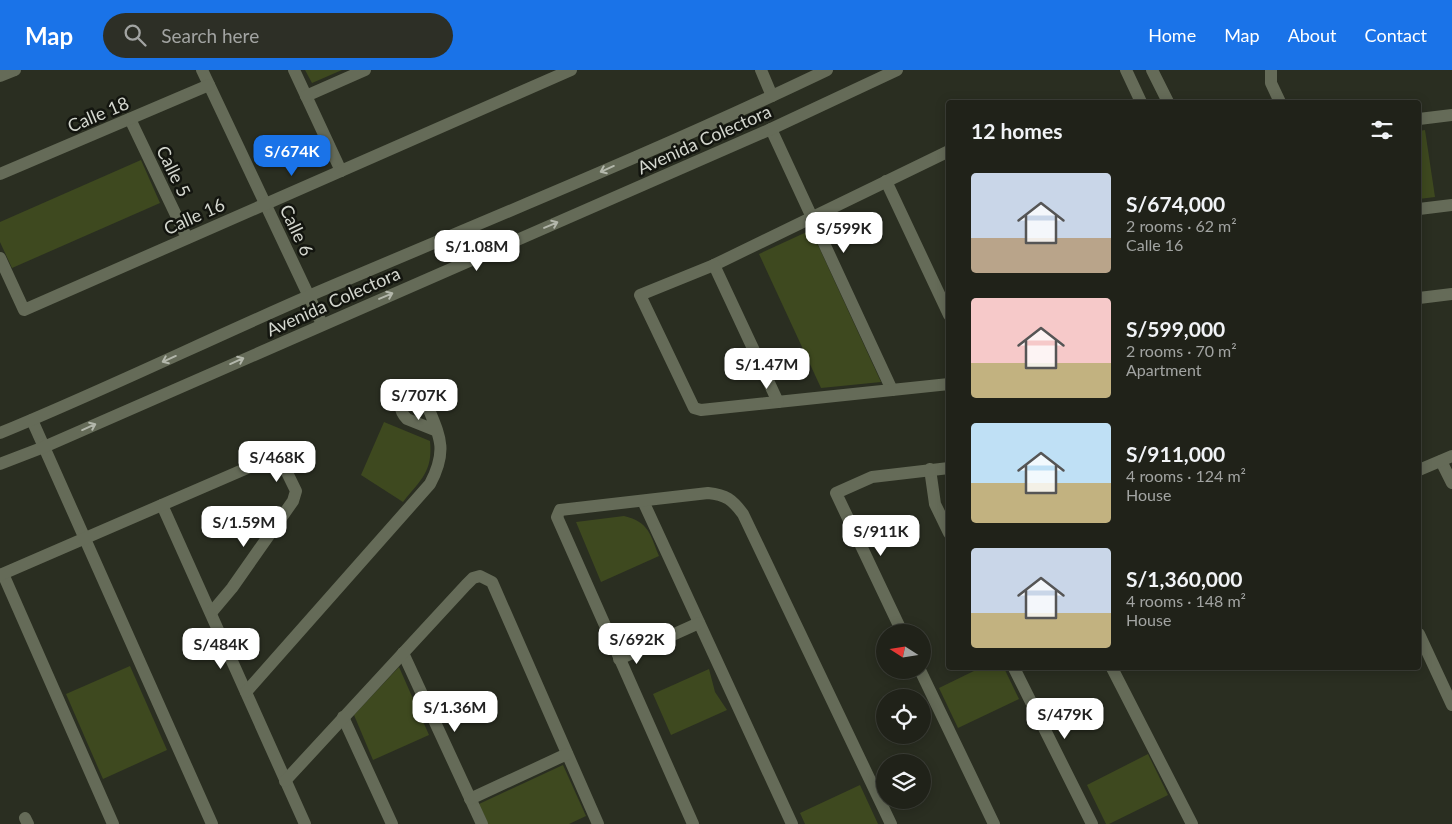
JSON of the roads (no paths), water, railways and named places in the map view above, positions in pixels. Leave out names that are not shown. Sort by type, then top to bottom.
[{"type":"street","points":[[0,76],[14,70]]},
{"type":"street","name":"Calle 6","points":[[202,70],[322,324]]},
{"type":"street","points":[[294,70],[341,171]]},
{"type":"street","points":[[306,96],[366,70]]},
{"type":"street","name":"Calle 16","points":[[0,258],[24,310],[571,70]]},
{"type":"street","points":[[761,70],[772,96]]},
{"type":"street","name":"Avenida Colectora","points":[[0,433],[308,296],[582,180],[828,70]]},
{"type":"street","name":"Avenida Colectora","points":[[0,464],[44,447],[322,324],[771,130],[897,70]]},
{"type":"street","points":[[1126,70],[1140,100]]},
{"type":"street","points":[[1152,70],[1167,100]]},
{"type":"street","points":[[1271,70],[1270,83],[1279,100]]},
{"type":"street","name":"Calle 18","points":[[0,174],[209,85]]},
{"type":"street","points":[[1421,119],[1452,115]]},
{"type":"street","name":"Calle 5","points":[[130,119],[187,238]]},
{"type":"street","points":[[771,130],[892,390]]},
{"type":"street","points":[[946,151],[714,265],[640,296],[694,408],[701,410],[946,384]]},
{"type":"street","points":[[886,181],[946,309]]},
{"type":"street","points":[[1421,209],[1452,205]]},
{"type":"street","points":[[714,265],[778,402]]},
{"type":"street","points":[[1421,298],[1452,294]]},
{"type":"street","points":[[32,420],[212,824]]},
{"type":"street","points":[[246,692],[430,484],[441,458],[438,431]]},
{"type":"street","points":[[113,824],[2,575],[275,456],[279,456],[296,491],[293,501],[232,588],[211,614]]},
{"type":"street","points":[[1421,469],[1447,458],[1452,483]]},
{"type":"street","points":[[898,624],[836,493],[872,476],[946,468]]},
{"type":"street","points":[[930,470],[935,504],[946,527]]},
{"type":"street","points":[[692,824],[558,517],[560,510],[708,493],[722,494],[734,502],[743,514],[891,824]]},
{"type":"street","points":[[643,501],[792,824]]},
{"type":"street","points":[[162,505],[305,824]]},
{"type":"street","points":[[285,781],[473,578],[480,576],[492,582],[567,754],[593,822]]},
{"type":"street","points":[[619,659],[699,623]]},
{"type":"street","points":[[1421,638],[1452,705]]},
{"type":"street","points":[[403,653],[482,824]]},
{"type":"street","points":[[1015,670],[1092,824]]},
{"type":"street","points":[[1113,670],[1192,824]]},
{"type":"street","points":[[924,679],[994,824]]},
{"type":"street","points":[[343,717],[392,824]]},
{"type":"street","points":[[470,799],[567,754]]}]
